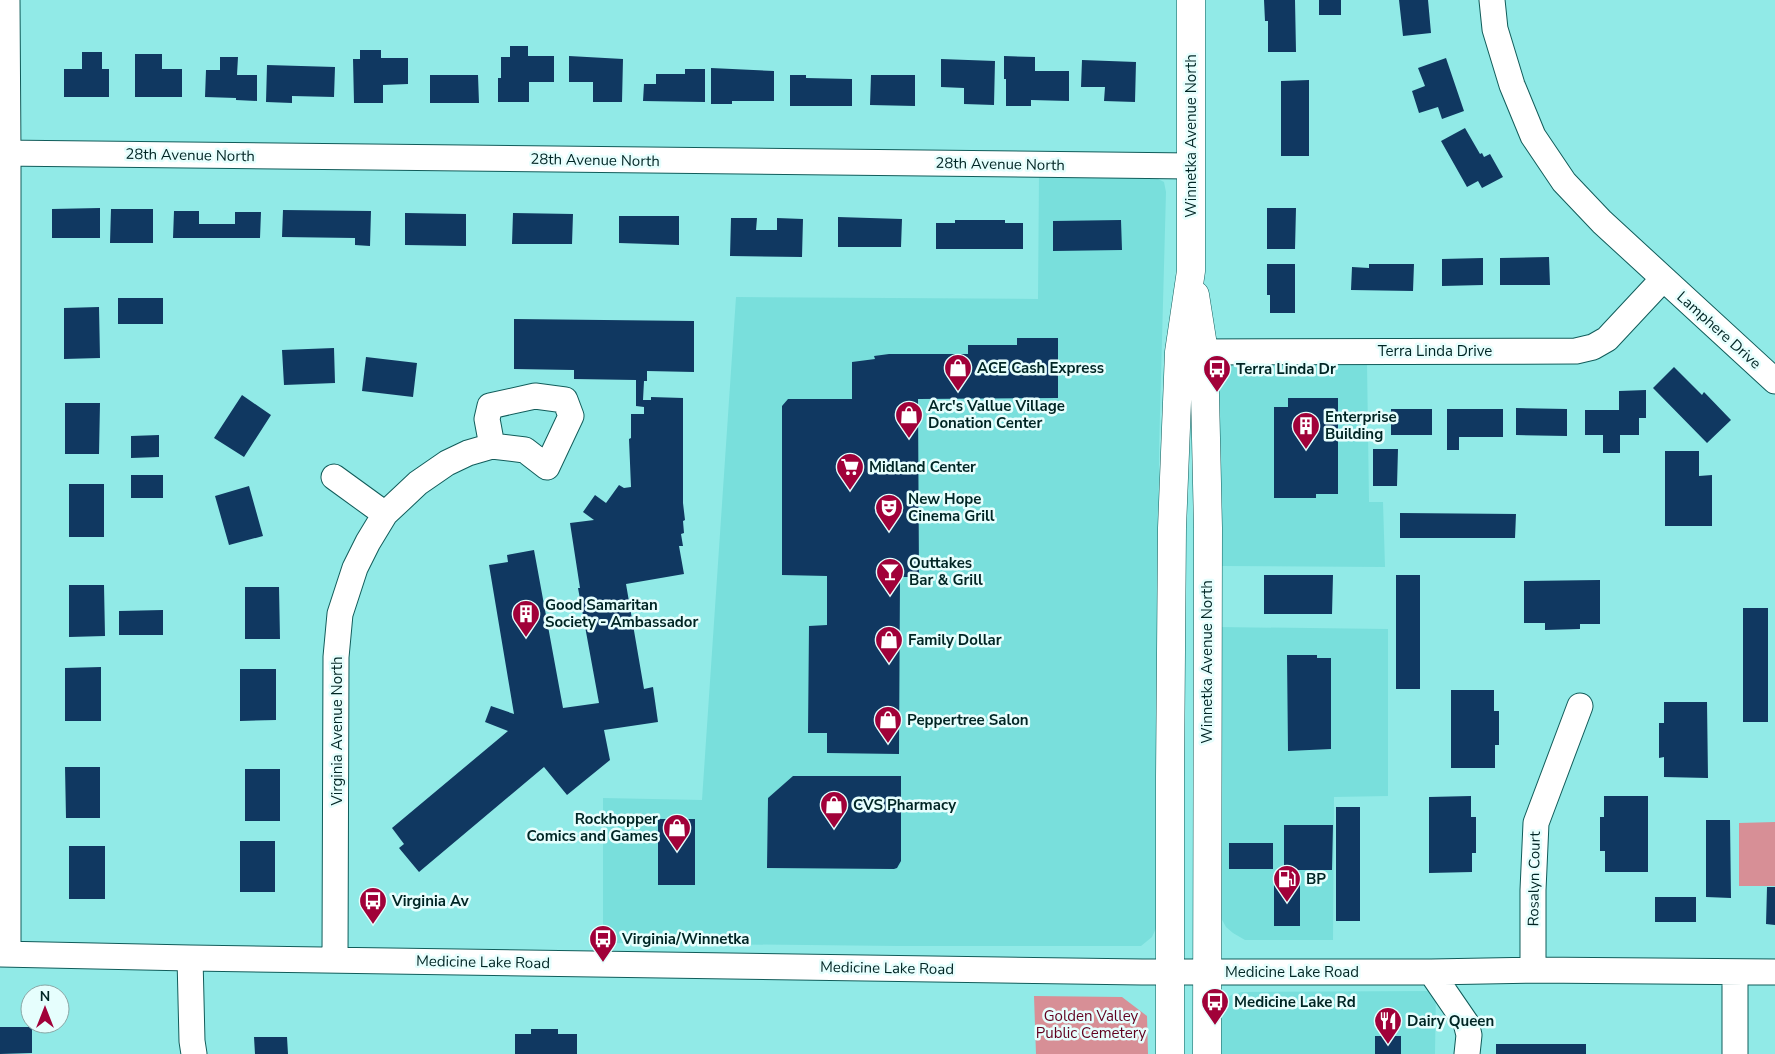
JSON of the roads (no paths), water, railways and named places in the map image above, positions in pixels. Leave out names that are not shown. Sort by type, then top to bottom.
[{"type":"main road","name":"Winnetka Avenue North","points":[[1191,0],[1191,352],[1208,528],[1207,1054]]},
{"type":"main road","name":"Winnetka Avenue North","points":[[1170,1054],[1172,528],[1191,352]]},
{"type":"street","points":[[4,954],[4,153],[7,0]]},
{"type":"street","name":"Lamphere Drive","points":[[1492,0],[1495,29],[1512,85],[1533,136],[1564,182],[1602,222],[1775,381]]},
{"type":"street","name":"28th Avenue North","points":[[4,153],[1191,166]]},
{"type":"street","name":"Terra Linda Drive","points":[[1191,352],[1576,351],[1593,347],[1607,339],[1663,279]]},
{"type":"street","name":"Virginia Avenue North","points":[[335,959],[336,657],[340,614],[355,568],[385,514],[418,483],[447,463],[468,453],[492,446],[525,450],[547,467],[571,416],[566,400],[535,396],[490,406],[487,419],[492,446]]},
{"type":"street","points":[[334,477],[385,514]]},
{"type":"street","name":"Rosalyn Court","points":[[1533,970],[1533,882],[1536,823],[1580,706]]},
{"type":"street","name":"Medicine Lake Road","points":[[4,954],[1170,972],[1533,970],[1775,972]]},
{"type":"street","points":[[190,958],[194,1054]]},
{"type":"street","points":[[1431,972],[1466,1023],[1469,1035],[1467,1054]]},
{"type":"street","points":[[1735,972],[1735,1054]]},
{"type":"place","name":"ACE Cash Express","points":[[958,392]]},
{"type":"place","name":"Terra Linda Dr","points":[[1217,393]]},
{"type":"place","name":"Arc's Vallue Village Donation Center","points":[[909,439]]},
{"type":"place","name":"Enterprise Building","points":[[1306,450]]},
{"type":"place","name":"Midland Center","points":[[850,491]]},
{"type":"place","name":"New Hope Cinema Grill","points":[[889,532]]},
{"type":"place","name":"Outtakes Bar & Grill","points":[[890,596]]},
{"type":"place","name":"Good Samaritan Society - Ambassador","points":[[526,638]]},
{"type":"place","name":"Family Dollar","points":[[889,664]]},
{"type":"place","name":"Peppertree Salon","points":[[888,744]]},
{"type":"place","name":"CVS Pharmacy","points":[[834,829]]},
{"type":"place","name":"Rockhopper Comics and Games","points":[[677,852]]},
{"type":"place","name":"BP","points":[[1287,903]]},
{"type":"place","name":"Virginia Av","points":[[373,925]]},
{"type":"place","name":"Virginia/Winnetka","points":[[603,963]]},
{"type":"place","name":"Medicine Lake Rd","points":[[1215,1026]]},
{"type":"place","name":"Dairy Queen","points":[[1388,1045]]},
{"type":"park label","name":"Golden Valley Public Cemetery","points":[[1091,1024]]}]
